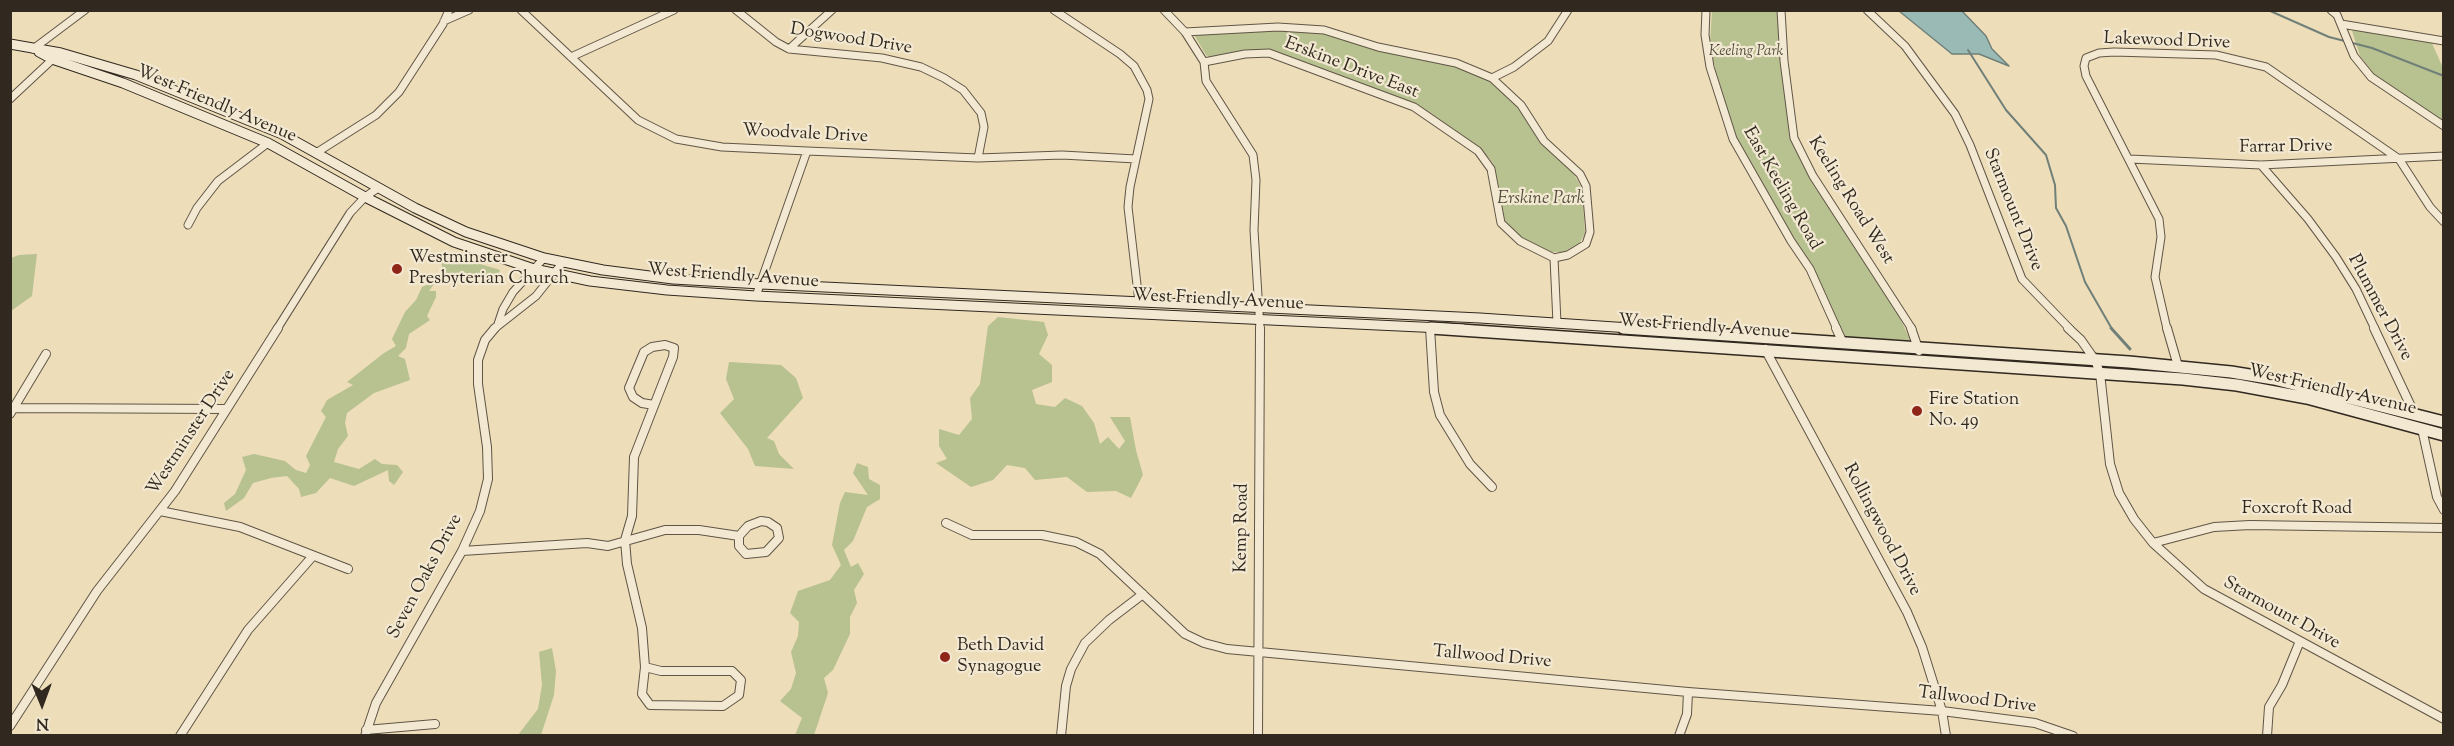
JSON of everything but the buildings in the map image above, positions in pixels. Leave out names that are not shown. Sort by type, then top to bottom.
[{"type":"main road","name":"West Friendly Avenue","points":[[10,45],[61,53],[136,75],[240,116],[466,232],[563,262],[673,279],[1557,323],[2143,363],[2274,380],[2444,422]]},
{"type":"main road","name":"West Friendly Avenue","points":[[33,49],[52,59],[123,83],[268,143],[364,197],[454,242],[534,269],[590,281],[667,291],[1430,328],[2100,373],[2237,385],[2307,398],[2444,435]]},
{"type":"street","points":[[33,49],[85,10]]},
{"type":"street","points":[[316,153],[376,115],[399,92],[449,10]]},
{"type":"street","points":[[444,21],[469,10]]},
{"type":"street","name":"Woodvale Drive","points":[[521,10],[638,120],[656,132],[700,144],[978,158],[1062,155],[1136,159]]},
{"type":"street","points":[[571,57],[674,10]]},
{"type":"street","name":"Dogwood Drive","points":[[736,10],[776,42],[789,49],[894,60],[921,67],[944,78],[963,90],[981,113],[984,127],[978,158]]},
{"type":"street","points":[[789,49],[832,10]]},
{"type":"street","points":[[1054,10],[1120,54],[1134,66],[1142,77],[1149,99],[1128,207],[1139,302]]},
{"type":"street","name":"Kemp Road","points":[[1164,10],[1185,32],[1204,62],[1206,81],[1253,155],[1260,320],[1258,735]]},
{"type":"street","points":[[1492,78],[1514,67],[1548,41],[1568,10]]},
{"type":"street","name":"East Keeling Road","points":[[1706,10],[1705,34],[1710,67],[1733,139],[1791,242],[1810,269],[1843,343]]},
{"type":"street","name":"Keeling Road West","points":[[1781,10],[1784,61],[1794,138],[1813,176],[1898,305],[1912,330],[1923,361]]},
{"type":"street","name":"Starmount Drive","points":[[1867,10],[1905,46],[1955,114],[1970,145],[2022,279],[2081,340],[2095,360],[2100,373],[2110,464],[2119,493],[2134,519],[2153,543],[2204,589],[2444,719]]},
{"type":"street","points":[[2335,12],[2354,56],[2370,77],[2444,126]]},
{"type":"street","points":[[2341,24],[2444,41]]},
{"type":"street","points":[[1185,32],[1278,27],[1324,30],[1378,47],[1456,63],[1492,78],[1521,105],[1544,141],[1580,174],[1586,186],[1590,232],[1586,244],[1568,255],[1554,258],[1557,323]]},
{"type":"street","points":[[10,99],[61,53]]},
{"type":"street","name":"Erskine Drive East","points":[[1204,62],[1245,54],[1269,53],[1414,108],[1478,151],[1491,169],[1501,223],[1520,241],[1554,258]]},
{"type":"street","name":"Lakewood Drive","points":[[2178,366],[2155,277],[2160,237],[2159,219],[2086,76],[2084,66],[2086,58],[2099,53],[2216,55],[2266,67],[2398,159],[2430,207],[2444,222]]},
{"type":"street","points":[[188,225],[197,208],[218,182],[268,143]]},
{"type":"street","points":[[756,296],[807,151]]},
{"type":"street","name":"Farrar Drive","points":[[2130,159],[2261,165],[2444,156]]},
{"type":"street","name":"Plummer Drive","points":[[2261,165],[2315,229],[2356,289],[2415,415]]},
{"type":"street","name":"Westminster Drive","points":[[10,726],[97,591],[175,491],[350,213],[364,197],[378,188]]},
{"type":"street","name":"Seven Oaks Drive","points":[[498,324],[503,309],[513,292],[544,258]]},
{"type":"street","name":"Seven Oaks Drive","points":[[366,733],[376,703],[462,551],[480,511],[488,479],[487,447],[478,384],[478,360],[485,340],[498,324],[536,296],[563,262]]},
{"type":"street","points":[[1430,328],[1434,392],[1440,415],[1470,464],[1492,487]]},
{"type":"street","points":[[645,667],[661,671],[732,672],[741,681],[739,695],[723,706],[650,705],[642,694],[645,667],[642,628],[627,564],[626,540],[632,516],[634,458],[673,357],[674,348],[665,345],[652,347],[644,352],[629,388],[633,397],[642,403],[654,405]]},
{"type":"street","name":"Rollingwood Drive","points":[[1765,349],[1907,612],[1922,647],[1942,711],[1946,735]]},
{"type":"street","points":[[13,411],[46,354]]},
{"type":"street","points":[[13,411],[226,409]]},
{"type":"street","points":[[2422,429],[2437,497],[2444,510]]},
{"type":"street","points":[[160,511],[240,527],[312,557],[348,569]]},
{"type":"street","points":[[761,521],[773,524],[779,533],[771,549],[752,555],[739,546],[739,536],[748,526],[761,521]]},
{"type":"street","name":"Tallwood Drive","points":[[946,523],[972,535],[1042,535],[1076,542],[1100,554],[1185,634],[1204,643],[1258,653],[1688,692],[1942,711],[2035,723],[2073,735]]},
{"type":"street","name":"Foxcroft Road","points":[[2153,543],[2214,527],[2250,525],[2444,528]]},
{"type":"street","points":[[462,551],[587,543],[608,546],[665,530],[699,530],[739,536]]},
{"type":"street","points":[[180,735],[248,630],[312,557]]},
{"type":"street","points":[[1061,735],[1066,686],[1071,669],[1085,643],[1109,620],[1143,594]]},
{"type":"street","points":[[2267,735],[2269,707],[2282,685],[2300,641]]},
{"type":"street","points":[[1678,735],[1688,709],[1688,692]]},
{"type":"street","points":[[366,733],[435,724]]},
{"type":"green space","name":"Keeling Park","points":[[1712,11],[1778,11],[1781,59],[1791,140],[1810,176],[1894,304],[1910,340],[1845,338],[1816,273],[1794,240],[1736,138],[1710,43]]},
{"type":"green space","name":"Erskine Park","points":[[1265,29],[1324,33],[1373,48],[1458,66],[1489,80],[1516,104],[1539,141],[1574,174],[1582,189],[1585,233],[1578,246],[1565,252],[1548,252],[1523,238],[1504,222],[1494,165],[1490,159],[1419,107],[1272,51],[1209,57],[1193,33]]},
{"type":"green space","points":[[2352,31],[2431,41],[2443,68],[2443,122],[2377,78],[2360,56]]},
{"type":"green space","points":[[451,252],[459,256],[470,257],[474,262],[500,270],[498,276],[467,278],[459,273],[444,275],[441,261]]},
{"type":"green space","points":[[37,254],[32,296],[11,311],[11,258]]},
{"type":"green space","points":[[435,283],[429,291],[436,291],[436,297],[427,316],[430,320],[409,334],[406,348],[398,356],[405,359],[410,380],[374,393],[347,413],[345,423],[348,436],[338,449],[334,462],[359,469],[375,459],[382,464],[397,465],[403,472],[394,485],[389,481],[388,470],[354,486],[330,478],[316,493],[301,497],[299,489],[287,476],[271,478],[253,483],[244,498],[226,511],[224,503],[235,494],[246,470],[242,457],[254,454],[285,461],[296,470],[306,473],[310,465],[306,456],[326,417],[321,411],[327,400],[353,385],[347,382],[396,346],[392,339],[405,312],[416,300],[422,287]]},
{"type":"green space","points":[[998,317],[1044,322],[1048,335],[1039,354],[1052,365],[1052,382],[1032,390],[1036,404],[1055,407],[1065,398],[1082,406],[1094,423],[1100,444],[1108,437],[1119,449],[1125,441],[1110,417],[1130,417],[1143,475],[1131,498],[1116,491],[1087,492],[1067,477],[1035,480],[1025,468],[1007,465],[993,480],[971,487],[936,463],[947,459],[939,446],[939,429],[959,435],[972,419],[970,398],[980,384],[988,326]]},
{"type":"green space","points":[[729,362],[781,365],[796,378],[803,398],[767,438],[774,441],[779,454],[794,469],[755,466],[748,449],[720,413],[734,399],[726,379]]},
{"type":"green space","points":[[857,463],[868,467],[869,479],[880,485],[880,499],[867,507],[853,541],[844,550],[851,567],[858,563],[864,574],[854,590],[857,603],[850,617],[850,634],[833,670],[824,678],[828,693],[814,735],[795,735],[802,718],[780,701],[791,689],[796,673],[791,652],[798,636],[799,622],[790,613],[798,591],[830,580],[841,565],[832,545],[840,503],[845,492],[868,495],[853,473]]},
{"type":"green space","points":[[552,648],[556,671],[554,695],[541,735],[518,735],[538,709],[542,685],[539,652]]},
{"type":"water","points":[[1899,11],[1962,11],[1986,36],[1992,49],[2009,66],[1979,54],[1952,54]]},
{"type":"waterway","points":[[2268,10],[2329,37],[2372,48],[2444,76]]},
{"type":"waterway","points":[[1968,50],[2006,110],[2046,155],[2055,185],[2056,208],[2066,226],[2085,282],[2112,329]]},
{"type":"waterway","points":[[2111,328],[2130,349]]},
{"type":"place","name":"Westminster Presbyterian Church","points":[[397,269]]},
{"type":"place","name":"Fire Station No. 49","points":[[1917,411]]},
{"type":"place","name":"Beth David Synagogue","points":[[945,657]]}]
